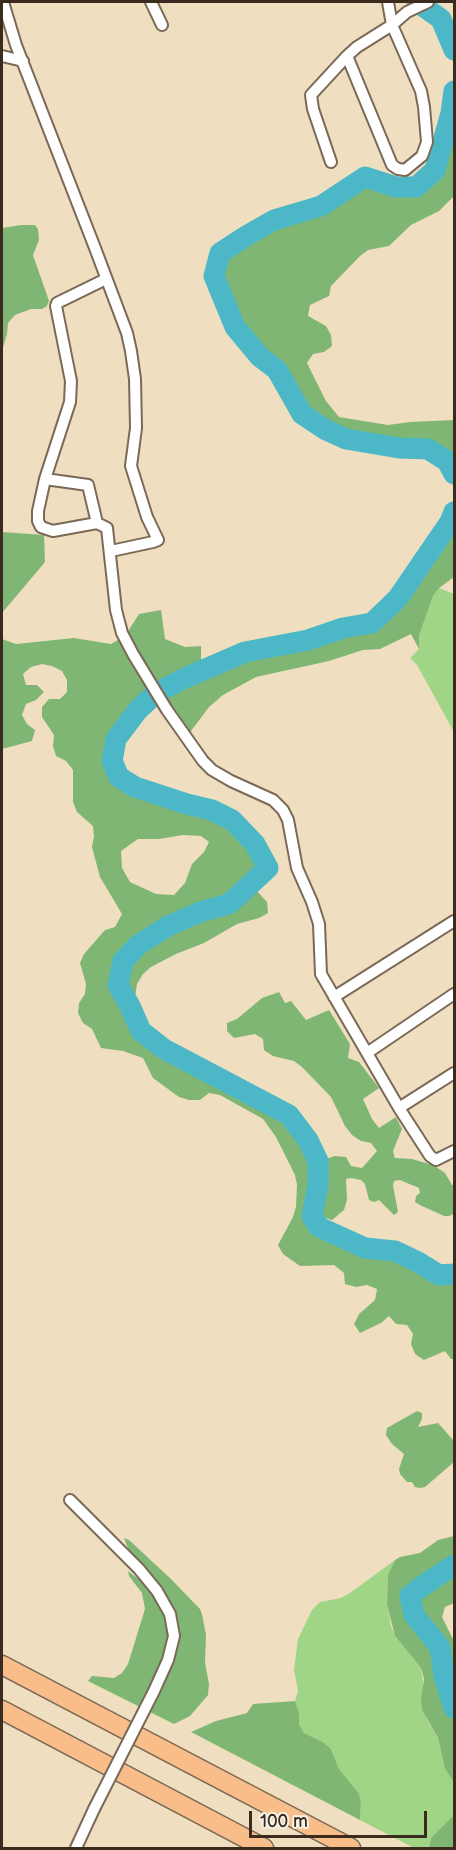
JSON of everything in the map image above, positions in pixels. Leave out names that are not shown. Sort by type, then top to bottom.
[{"type":"highway","points":[[2,1665],[351,1848]]},
{"type":"highway","points":[[2,1710],[264,1848]]},
{"type":"street","points":[[3,2],[23,61],[127,333],[131,351],[135,379],[136,428],[131,466],[147,517],[158,540],[111,551]]},
{"type":"street","points":[[151,2],[162,25]]},
{"type":"street","points":[[347,56],[392,165],[405,170],[411,167],[422,156],[427,142],[424,107],[421,91],[392,24],[388,2]]},
{"type":"street","points":[[331,162],[313,109],[311,95],[357,47],[407,12],[428,2]]},
{"type":"street","points":[[2,56],[23,61]]},
{"type":"street","points":[[97,522],[53,531],[41,527],[38,521],[38,511],[45,479],[70,402],[71,381],[56,306],[57,303],[106,279]]},
{"type":"street","points":[[45,479],[88,485],[97,522],[108,530],[116,610],[122,633],[153,688],[203,761],[212,770],[231,781],[268,797],[283,810],[288,820],[297,868],[320,924],[321,974],[399,1108],[430,1156],[436,1160],[454,1152]]},
{"type":"street","points":[[334,997],[454,921]]},
{"type":"street","points":[[367,1053],[454,994]]},
{"type":"street","points":[[399,1108],[454,1073]]},
{"type":"street","points":[[70,1500],[158,1591],[170,1614],[174,1636],[168,1660],[76,1848]]},
{"type":"green space","points":[[454,119],[454,196],[439,211],[411,225],[389,246],[368,250],[360,256],[331,286],[329,296],[310,305],[308,316],[326,326],[331,335],[332,346],[324,352],[313,354],[307,363],[326,401],[339,417],[388,425],[454,420],[454,464],[451,457],[429,445],[347,435],[305,411],[280,367],[264,354],[239,324],[218,276],[224,256],[249,239],[276,224],[323,210],[366,182],[395,192],[418,191],[439,172]]},
{"type":"green space","points":[[35,225],[38,229],[39,240],[33,255],[49,301],[42,309],[31,309],[15,315],[8,323],[2,351],[2,228]]},
{"type":"green space","points":[[454,524],[454,577],[439,588],[433,596],[419,636],[419,649],[411,634],[380,649],[363,650],[329,661],[256,677],[223,695],[209,707],[188,735],[159,697],[187,682],[246,657],[374,627],[401,601]]},
{"type":"green space","points":[[2,532],[44,535],[45,562],[2,613]]},
{"type":"green space","points":[[439,588],[454,594],[454,732],[417,665],[410,658],[419,649],[419,636],[433,596]]},
{"type":"green space","points":[[161,610],[165,639],[185,647],[201,646],[201,663],[153,689],[135,707],[112,737],[107,762],[115,780],[133,791],[211,814],[229,824],[252,847],[263,867],[226,900],[198,908],[166,922],[136,941],[119,959],[113,986],[138,1034],[162,1052],[286,1119],[305,1142],[314,1162],[307,1217],[316,1230],[364,1252],[394,1255],[438,1279],[454,1278],[454,1359],[451,1359],[445,1351],[424,1360],[415,1354],[411,1344],[413,1334],[407,1325],[396,1324],[389,1316],[381,1323],[360,1333],[354,1324],[359,1314],[375,1300],[377,1289],[367,1285],[356,1287],[345,1284],[344,1273],[334,1265],[300,1266],[283,1254],[278,1245],[293,1217],[297,1185],[295,1175],[276,1137],[263,1119],[220,1095],[209,1093],[200,1100],[179,1097],[153,1078],[143,1058],[123,1051],[101,1048],[92,1029],[83,1023],[78,1013],[79,1003],[85,994],[86,984],[80,963],[84,954],[105,930],[115,927],[122,914],[100,877],[92,847],[93,826],[77,812],[73,802],[73,770],[66,761],[56,756],[53,746],[54,735],[42,717],[42,707],[49,699],[60,699],[67,692],[67,680],[62,671],[42,664],[31,667],[23,674],[26,685],[37,685],[44,692],[36,700],[26,704],[22,715],[27,724],[35,730],[32,741],[2,749],[2,639],[16,644],[74,638],[111,644],[125,636],[139,614]],"holes":[[[183,835],[201,836],[209,842],[204,852],[192,864],[185,883],[174,895],[156,894],[130,882],[122,868],[121,851],[138,839],[159,839]]]},
{"type":"green space","points":[[257,885],[256,890],[267,902],[268,913],[237,924],[204,943],[151,967],[137,984],[134,1004],[122,984],[127,963],[141,948],[170,930],[231,908]]},
{"type":"green space","points":[[279,992],[285,1003],[291,1001],[306,1020],[329,1010],[350,1044],[348,1058],[359,1062],[379,1088],[363,1099],[372,1119],[379,1128],[396,1117],[402,1129],[393,1151],[395,1158],[412,1159],[433,1165],[445,1173],[454,1185],[453,1214],[444,1216],[415,1202],[416,1196],[420,1193],[419,1188],[400,1180],[394,1181],[393,1186],[398,1212],[394,1215],[379,1200],[374,1202],[369,1200],[365,1184],[361,1180],[351,1178],[346,1179],[347,1200],[344,1210],[332,1220],[316,1215],[322,1185],[322,1160],[335,1156],[346,1157],[351,1166],[362,1168],[377,1151],[371,1143],[361,1141],[352,1135],[331,1097],[302,1067],[294,1061],[273,1056],[264,1050],[263,1039],[255,1034],[234,1038],[227,1031],[227,1023],[237,1019],[262,998]]},
{"type":"green space","points":[[417,1411],[422,1413],[418,1427],[438,1423],[454,1441],[454,1462],[425,1487],[420,1488],[415,1487],[412,1482],[407,1482],[400,1474],[399,1469],[404,1454],[392,1444],[386,1435],[387,1428]]},
{"type":"green space","points":[[454,1536],[454,1560],[418,1583],[405,1595],[410,1617],[435,1649],[440,1677],[454,1721],[454,1783],[445,1769],[438,1738],[422,1710],[424,1679],[421,1668],[395,1636],[387,1605],[388,1574],[395,1560],[420,1553],[438,1540]]},
{"type":"green space","points":[[124,1538],[171,1579],[200,1609],[202,1614],[206,1635],[205,1663],[209,1684],[208,1695],[190,1716],[174,1724],[88,1681],[92,1676],[114,1678],[122,1673],[128,1664],[145,1609],[142,1593],[129,1576],[128,1571],[169,1602],[156,1579],[130,1553]]},
{"type":"green space","points":[[395,1560],[388,1574],[387,1605],[391,1626],[395,1636],[421,1668],[424,1689],[421,1699],[427,1720],[438,1738],[445,1769],[454,1783],[454,1817],[431,1838],[429,1848],[414,1848],[360,1820],[361,1804],[339,1769],[331,1749],[323,1742],[304,1733],[299,1724],[299,1713],[295,1701],[298,1691],[294,1670],[298,1639],[312,1610],[320,1602],[341,1598],[350,1593]]},
{"type":"green space","points":[[454,1570],[454,1603],[445,1607],[442,1617],[454,1641],[454,1695],[444,1645],[418,1613],[415,1598]]},
{"type":"green space","points":[[295,1701],[299,1713],[299,1724],[304,1733],[323,1742],[331,1749],[339,1769],[359,1794],[360,1820],[191,1732],[216,1721],[247,1713],[253,1704]]},
{"type":"green space","points":[[454,1815],[454,1848],[429,1848],[431,1838]]},
{"type":"waterway","points":[[417,2],[441,19],[454,50]]},
{"type":"waterway","points":[[454,91],[451,113],[435,170],[416,187],[396,187],[365,177],[321,206],[274,220],[220,253],[214,276],[235,327],[260,357],[277,370],[302,414],[326,430],[346,439],[399,448],[428,449],[447,461],[454,474]]},
{"type":"waterway","points":[[454,512],[450,522],[398,598],[372,623],[343,628],[308,640],[245,652],[156,693],[138,710],[116,739],[112,761],[119,777],[135,787],[212,810],[232,820],[255,844],[268,868],[229,904],[200,912],[168,926],[138,945],[123,961],[118,985],[141,1031],[164,1049],[289,1115],[308,1140],[318,1161],[318,1185],[312,1216],[319,1227],[365,1248],[395,1251],[439,1275],[454,1274]]},
{"type":"waterway","points":[[454,1565],[410,1596],[414,1615],[440,1647],[444,1676],[454,1708]]}]
